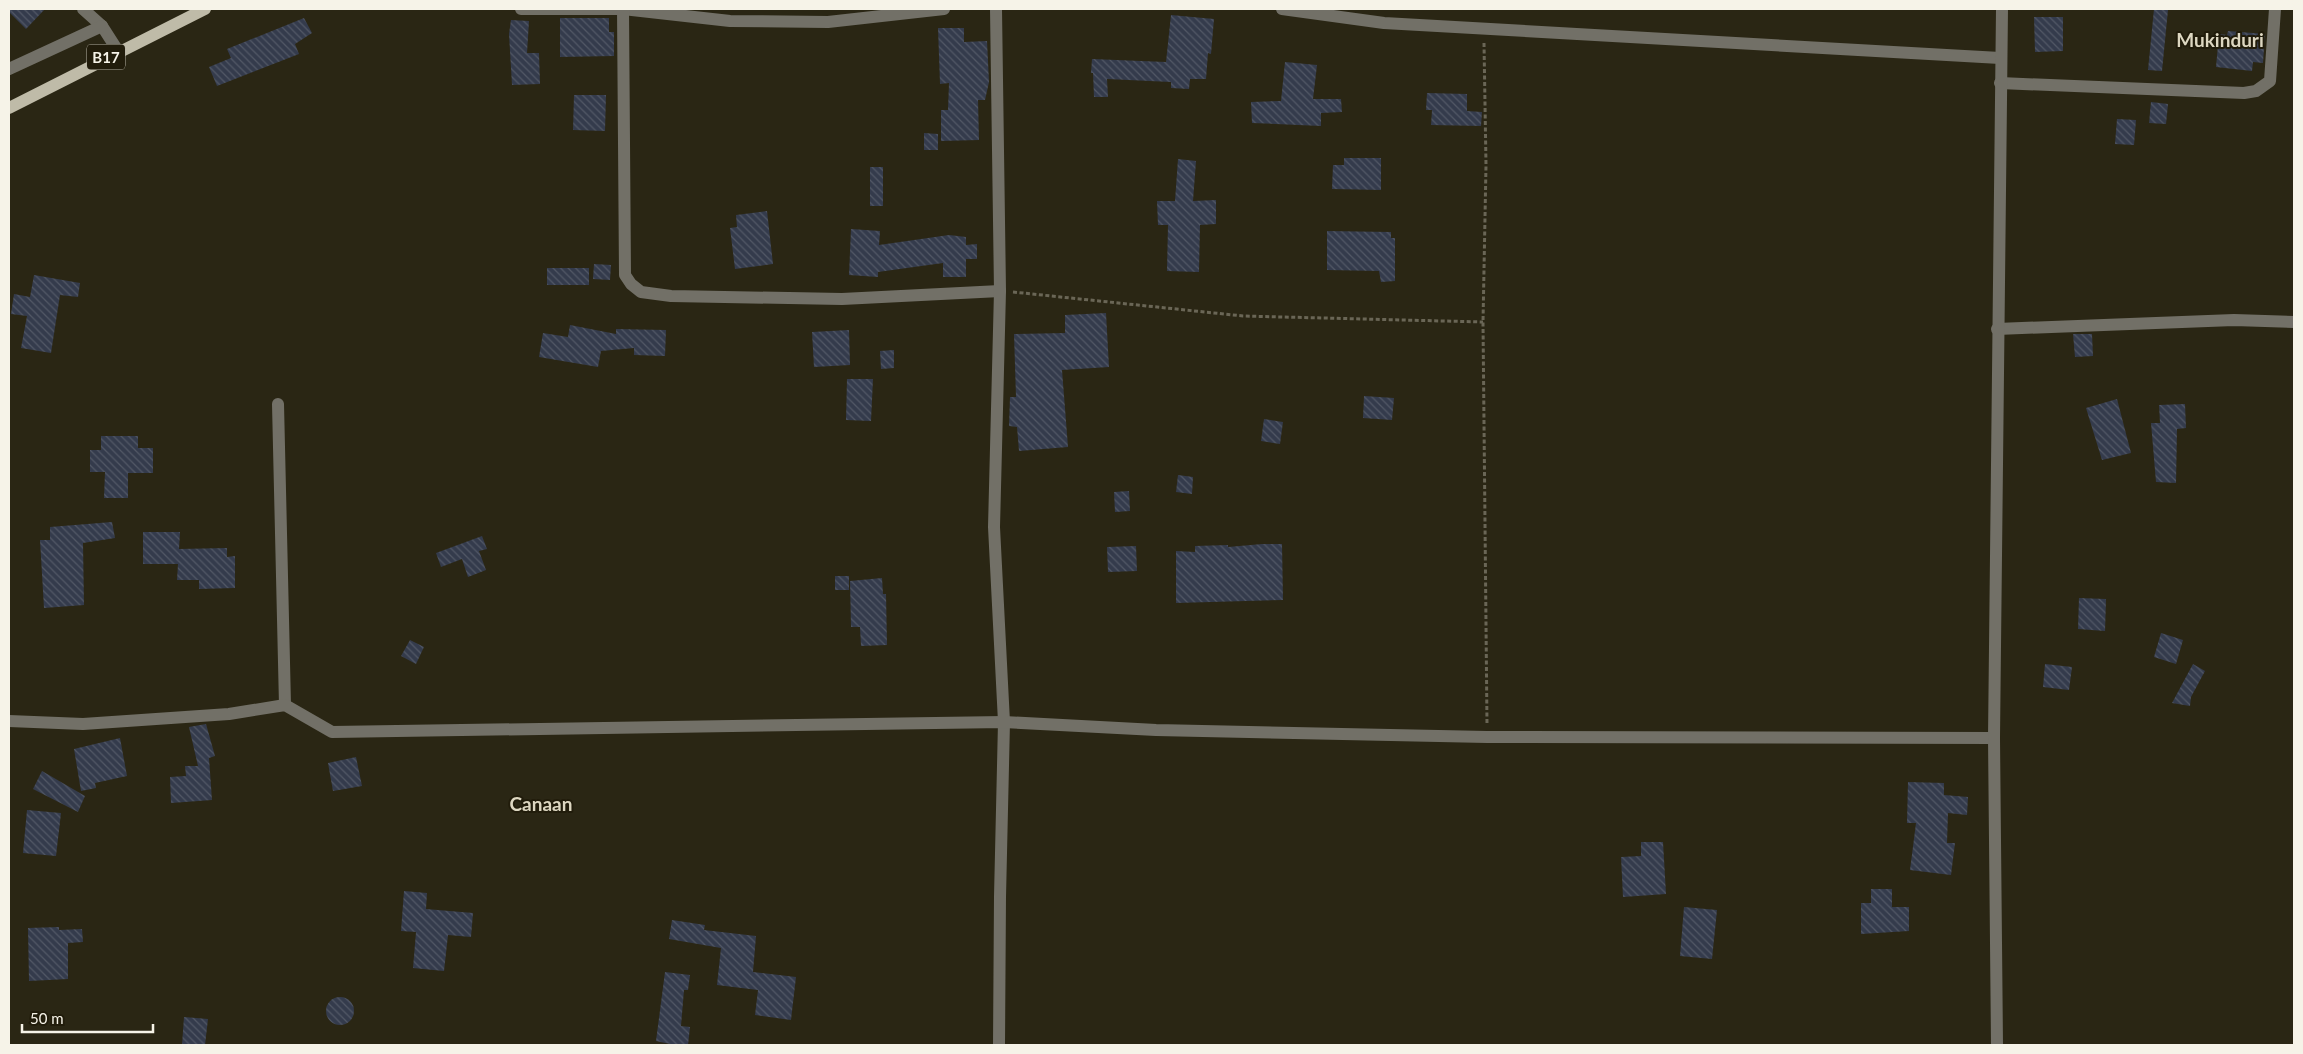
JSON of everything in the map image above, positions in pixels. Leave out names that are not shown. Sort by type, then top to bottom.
[{"type":"main road","name":"B17","points":[[9,108],[205,9]]},
{"type":"street","points":[[83,9],[102,26],[118,52]]},
{"type":"street","points":[[521,9],[623,9],[730,21],[828,22],[944,9]]},
{"type":"street","points":[[623,9],[625,275],[631,284],[641,292],[671,296],[842,299],[1000,291]]},
{"type":"street","points":[[996,9],[1000,291],[994,527],[1004,722],[999,1045]]},
{"type":"street","points":[[1282,9],[1384,22],[1640,39],[2000,58]]},
{"type":"street","points":[[1997,1045],[1994,738],[2002,9]]},
{"type":"street","points":[[2000,83],[2256,91],[2270,81],[2275,9]]},
{"type":"street","points":[[9,69],[102,26]]},
{"type":"street","points":[[1997,329],[2234,320],[2294,322]]},
{"type":"street","points":[[278,404],[285,705]]},
{"type":"street","points":[[9,721],[83,724],[229,714],[285,705],[332,732],[1004,722],[1156,730],[1487,737],[1994,738]]},
{"type":"path","points":[[1484,28],[1486,165],[1483,322],[1487,737]]},
{"type":"path","points":[[1000,291],[1243,316],[1483,322]]},
{"type":"building","points":[[9,9],[45,9],[26,29],[9,12]]},
{"type":"building","points":[[2154,9],[2168,10],[2162,71],[2148,70]]},
{"type":"building","points":[[1171,15],[1214,19],[1211,54],[1208,53],[1206,79],[1190,79],[1189,89],[1171,88],[1171,82],[1107,79],[1108,97],[1094,97],[1093,73],[1091,73],[1092,59],[1166,62]]},
{"type":"building","points":[[2034,17],[2063,17],[2063,51],[2035,52]]},
{"type":"building","points":[[304,18],[312,33],[295,44],[299,54],[217,86],[209,67],[231,58],[227,49]]},
{"type":"building","points":[[560,18],[609,18],[609,32],[614,32],[614,56],[560,57]]},
{"type":"building","points":[[511,20],[529,21],[527,53],[539,53],[540,84],[512,85],[509,34]]},
{"type":"building","points":[[938,28],[964,28],[964,42],[987,41],[989,82],[985,100],[978,100],[979,140],[941,141],[941,110],[948,110],[949,83],[940,84]]},
{"type":"building","points":[[2228,31],[2265,34],[2263,63],[2253,62],[2252,71],[2216,67],[2219,34],[2227,35]]},
{"type":"building","points":[[1285,62],[1317,65],[1313,99],[1341,99],[1342,112],[1321,113],[1321,126],[1252,123],[1251,102],[1281,101]]},
{"type":"building","points":[[1427,93],[1467,94],[1467,111],[1482,112],[1481,126],[1431,125],[1432,110],[1426,110]]},
{"type":"building","points":[[574,95],[606,95],[605,131],[573,130]]},
{"type":"building","points":[[2151,102],[2168,104],[2166,124],[2149,123]]},
{"type":"building","points":[[2117,119],[2136,120],[2134,145],[2115,144]]},
{"type":"building","points":[[924,133],[938,134],[938,150],[924,150]]},
{"type":"building","points":[[1344,158],[1381,158],[1381,190],[1332,189],[1333,165],[1344,165]]},
{"type":"building","points":[[1178,159],[1196,161],[1193,201],[1216,200],[1216,224],[1200,225],[1199,272],[1167,271],[1168,225],[1158,225],[1157,201],[1175,201]]},
{"type":"building","points":[[870,167],[883,167],[883,206],[870,206]]},
{"type":"building","points":[[767,211],[773,264],[735,269],[730,228],[737,227],[736,215]]},
{"type":"building","points":[[851,229],[880,231],[879,245],[949,235],[966,237],[966,245],[977,244],[977,259],[966,259],[966,277],[943,277],[943,263],[878,272],[878,277],[849,275]]},
{"type":"building","points":[[1327,231],[1391,232],[1391,238],[1395,238],[1395,281],[1381,282],[1379,271],[1327,270]]},
{"type":"building","points":[[594,264],[611,265],[610,280],[593,279]]},
{"type":"building","points":[[547,268],[589,268],[589,285],[547,285]]},
{"type":"building","points":[[34,275],[80,283],[78,297],[60,295],[51,353],[21,348],[27,316],[11,314],[14,294],[30,297]]},
{"type":"building","points":[[1106,313],[1109,367],[1062,370],[1068,447],[1019,451],[1017,427],[1009,426],[1010,397],[1016,397],[1014,334],[1065,333],[1065,315]]},
{"type":"building","points":[[570,325],[616,334],[616,329],[666,330],[665,356],[634,355],[634,348],[601,351],[598,367],[539,357],[543,333],[568,337]]},
{"type":"building","points":[[849,330],[850,365],[814,367],[812,332]]},
{"type":"building","points":[[2073,334],[2092,334],[2093,356],[2075,357]]},
{"type":"building","points":[[894,350],[894,368],[881,369],[880,351]]},
{"type":"building","points":[[847,379],[873,379],[871,421],[846,420]]},
{"type":"building","points":[[1364,396],[1394,398],[1392,420],[1363,418]]},
{"type":"building","points":[[2117,399],[2131,453],[2102,460],[2086,408]]},
{"type":"building","points":[[2185,404],[2186,428],[2177,429],[2176,483],[2156,482],[2151,423],[2160,423],[2159,405]]},
{"type":"building","points":[[1264,419],[1283,422],[1280,444],[1261,441]]},
{"type":"building","points":[[101,436],[138,436],[138,448],[153,448],[153,473],[128,473],[128,498],[104,498],[105,472],[90,472],[90,450],[101,450]]},
{"type":"building","points":[[1178,475],[1193,477],[1192,494],[1176,492]]},
{"type":"building","points":[[1129,491],[1130,511],[1115,512],[1114,492]]},
{"type":"building","points":[[112,522],[115,538],[83,543],[84,605],[44,608],[40,540],[50,540],[50,527]]},
{"type":"building","points":[[143,532],[180,532],[179,549],[227,548],[227,557],[235,556],[235,588],[199,589],[199,580],[177,580],[178,564],[143,564]]},
{"type":"building","points":[[482,536],[487,549],[479,551],[486,570],[468,577],[462,559],[441,567],[436,553]]},
{"type":"building","points":[[1282,544],[1283,600],[1176,603],[1176,551],[1195,552],[1195,546],[1228,545],[1228,547]]},
{"type":"building","points":[[1136,546],[1137,571],[1108,572],[1107,547]]},
{"type":"building","points":[[835,576],[849,576],[849,590],[835,590]]},
{"type":"building","points":[[882,578],[883,594],[886,594],[887,645],[861,646],[860,627],[851,627],[850,581]]},
{"type":"building","points":[[2079,598],[2106,599],[2105,631],[2078,629]]},
{"type":"building","points":[[2161,633],[2183,640],[2176,664],[2154,657]]},
{"type":"building","points":[[410,640],[424,647],[416,664],[401,656]]},
{"type":"building","points":[[2045,664],[2072,667],[2069,690],[2043,687]]},
{"type":"building","points":[[2193,664],[2205,671],[2191,697],[2190,706],[2172,703]]},
{"type":"building","points":[[206,724],[215,756],[209,758],[212,800],[171,803],[170,777],[186,776],[185,766],[198,766],[189,727]]},
{"type":"building","points":[[120,738],[127,776],[95,783],[96,788],[81,791],[74,749]]},
{"type":"building","points":[[356,757],[362,786],[333,791],[328,763]]},
{"type":"building","points":[[42,771],[85,796],[78,812],[33,789]]},
{"type":"building","points":[[1908,782],[1944,783],[1944,795],[1968,797],[1967,815],[1948,813],[1947,843],[1955,843],[1951,875],[1910,870],[1916,823],[1907,823]]},
{"type":"building","points":[[27,810],[61,813],[56,856],[23,853]]},
{"type":"building","points":[[1641,842],[1663,842],[1666,894],[1623,897],[1621,857],[1641,856]]},
{"type":"building","points":[[1871,889],[1892,889],[1892,907],[1909,907],[1909,931],[1861,934],[1861,903],[1871,903]]},
{"type":"building","points":[[404,891],[427,893],[426,909],[473,913],[471,937],[448,935],[444,971],[413,968],[416,932],[401,931]]},
{"type":"building","points":[[1684,907],[1717,910],[1712,959],[1680,956]]},
{"type":"building","points":[[672,920],[705,925],[704,930],[756,936],[753,972],[796,977],[791,1020],[755,1015],[758,990],[717,985],[721,948],[669,939]]},
{"type":"building","points":[[59,927],[59,930],[82,929],[83,942],[68,943],[68,979],[29,981],[28,928]]},
{"type":"building","points":[[665,972],[690,975],[688,990],[684,990],[681,1026],[690,1027],[688,1045],[675,1045],[656,1041]]},
{"type":"building","points":[[340,997],[350,1001],[354,1011],[350,1021],[340,1025],[330,1021],[326,1011],[330,1001]]},
{"type":"building","points":[[184,1017],[208,1019],[205,1045],[182,1045]]},
{"type":"district","name":"Mukinduri","points":[[2220,39]]},
{"type":"district","name":"Canaan","points":[[541,803]]}]
